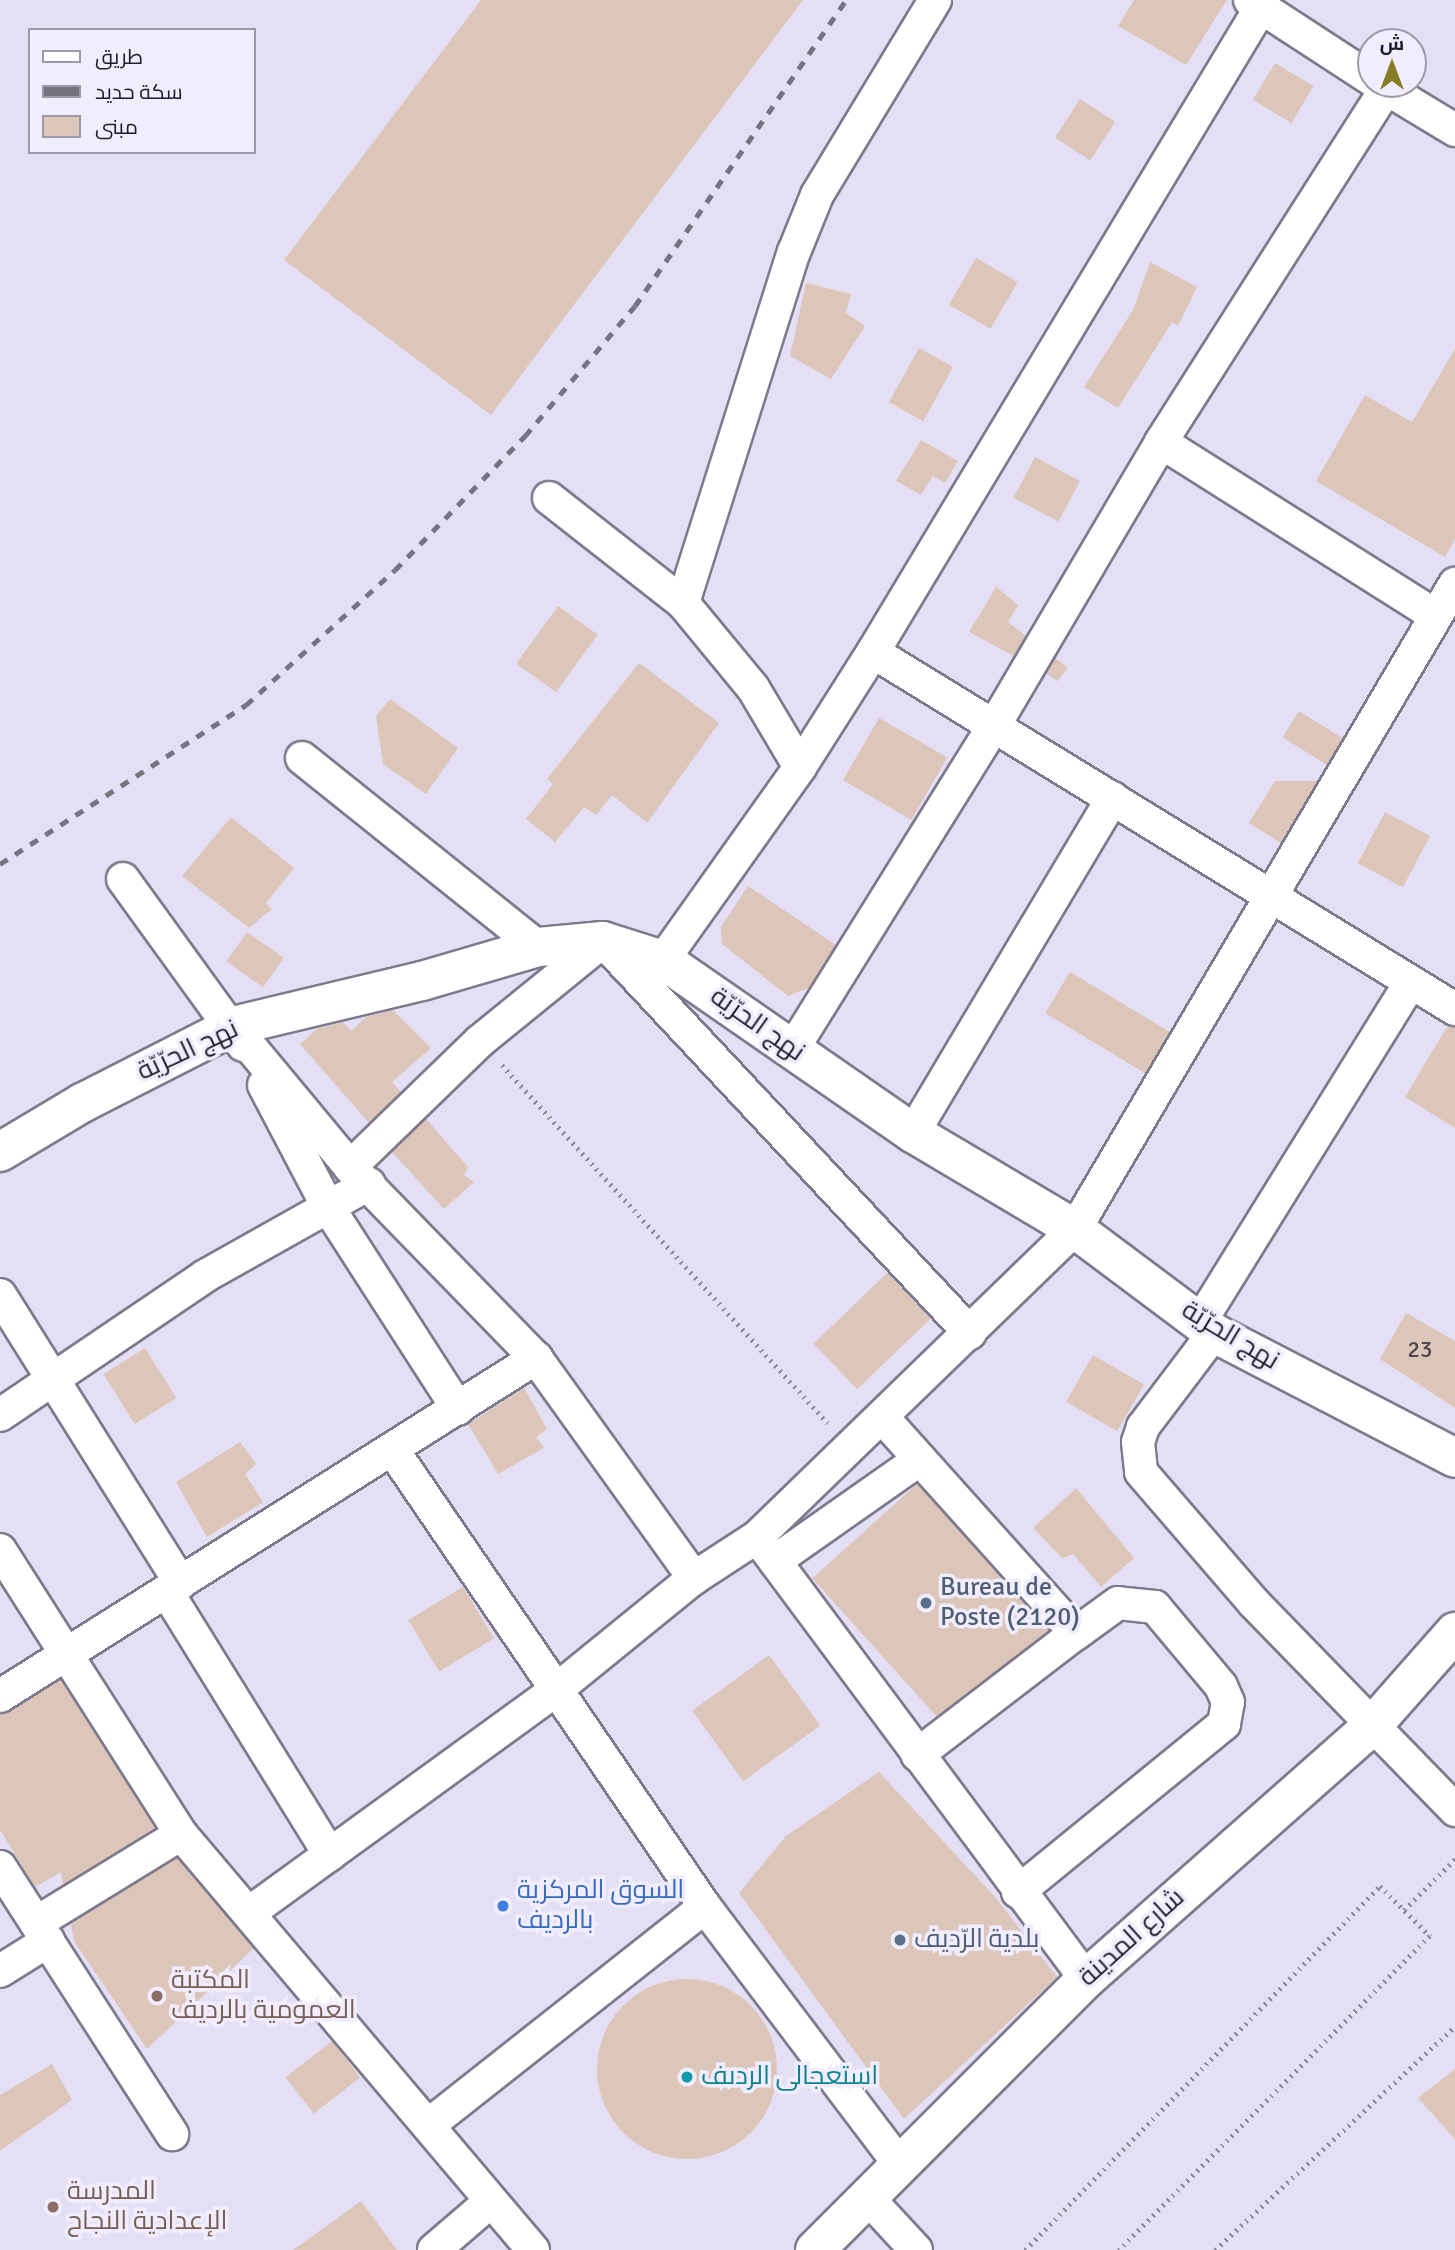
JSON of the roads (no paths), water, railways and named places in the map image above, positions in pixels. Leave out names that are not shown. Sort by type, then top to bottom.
[{"type":"street","points":[[683,603],[794,252],[817,195],[935,0]]},
{"type":"street","points":[[663,960],[800,767],[873,652],[1256,3],[1357,70]]},
{"type":"street","points":[[792,1050],[994,726],[1161,442],[1370,98]]},
{"type":"street","points":[[1402,98],[1455,130]]},
{"type":"street","points":[[1161,442],[1435,615]]},
{"type":"street","points":[[549,498],[683,603],[753,688],[800,767]]},
{"type":"street","points":[[766,1549],[850,1447],[971,1333],[1075,1229],[1455,584]]},
{"type":"street","points":[[873,652],[1455,1009]]},
{"type":"street","points":[[302,758],[538,947]]},
{"type":"street","points":[[913,1133],[1113,798]]},
{"type":"street","points":[[123,879],[233,1026],[360,1176],[536,1358],[694,1578]]},
{"type":"street","points":[[0,1415],[205,1276],[328,1207],[360,1176],[480,1041],[603,941],[971,1333]]},
{"type":"street","name":"نهج الحرّيّة","points":[[0,1152],[82,1103],[233,1026],[422,981],[538,947],[603,941],[663,960],[913,1133],[1075,1229],[1207,1327],[1455,1458]]},
{"type":"street","points":[[1411,982],[1207,1327],[1143,1427],[1138,1441],[1141,1472],[1254,1603],[1455,1810]]},
{"type":"street","points":[[233,1026],[328,1207],[458,1409]]},
{"type":"street","points":[[0,1295],[330,1855]]},
{"type":"street","points":[[0,1696],[536,1358]]},
{"type":"street","points":[[883,1418],[1074,1634]]},
{"type":"street","points":[[392,1449],[705,1907],[900,2165]]},
{"type":"street","points":[[249,1913],[556,1690],[694,1578],[766,1549],[920,1459]]},
{"type":"street","points":[[766,1549],[1018,1892],[1086,1979]]},
{"type":"street","points":[[0,1550],[181,1834],[430,2124],[533,2250]]},
{"type":"street","points":[[918,1755],[1118,1603],[1155,1607],[1221,1686],[1228,1702],[1224,1724],[1018,1892]]},
{"type":"street","name":"شارع المدينة","points":[[815,2250],[1086,1979],[1373,1725],[1455,1632]]},
{"type":"street","points":[[0,1971],[42,1932],[181,1834]]},
{"type":"street","points":[[0,1867],[172,2134]]},
{"type":"street","points":[[430,2124],[705,1907]]},
{"type":"street","points":[[867,2197],[916,2250]]},
{"type":"street","points":[[433,2250],[491,2201]]},
{"type":"railway","points":[[0,864],[246,705],[395,570],[525,436],[635,306],[846,0]]},
{"type":"place","name":"Bureau de Poste (2120)","points":[[926,1603]]},
{"type":"place","name":"السوق المركزية بالرديف","points":[[503,1906]]},
{"type":"place","name":"بلدية الرّديف","points":[[900,1940]]},
{"type":"place","name":"المكتبة العمومية بالرديف","points":[[157,1996]]},
{"type":"place","name":"استعجالى الردىف","points":[[687,2077]]},
{"type":"place","name":"المدرسة الإعدادية النجاح","points":[[53,2207]]}]
